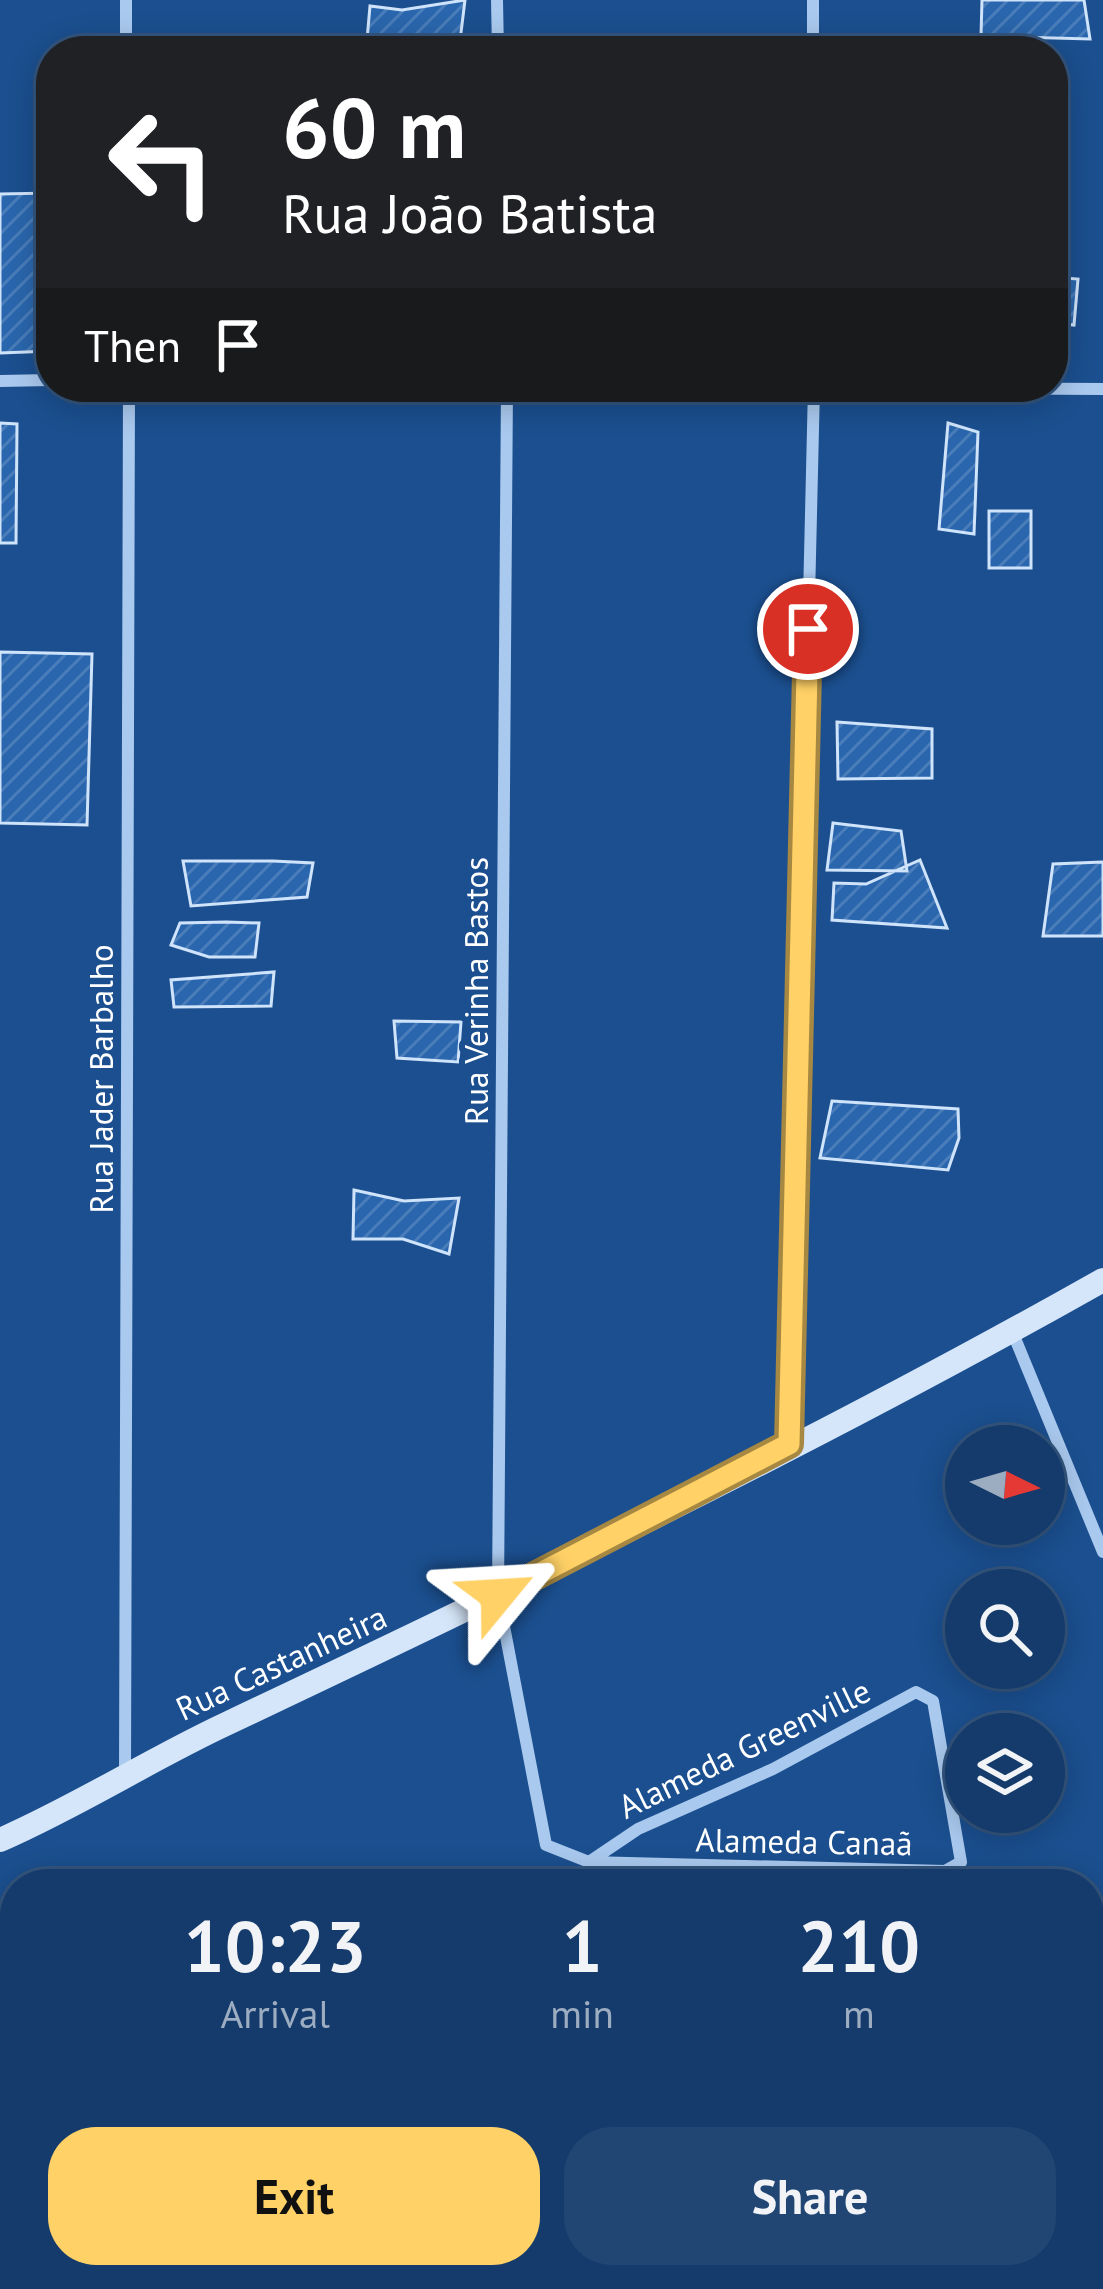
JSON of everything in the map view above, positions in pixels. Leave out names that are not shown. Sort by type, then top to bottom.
[{"type":"street","points":[[126,0],[126,36]]},
{"type":"street","points":[[497,0],[498,36]]},
{"type":"street","points":[[813,0],[813,36]]},
{"type":"street","points":[[0,381],[36,380]]},
{"type":"street","points":[[1068,389],[1103,389]]},
{"type":"street","name":"Rua Jader Barbalho","points":[[125,1772],[129,402]]},
{"type":"street","name":"Rua Verinha Bastos","points":[[506,402],[498,1595],[546,1845],[590,1862]]},
{"type":"street","points":[[789,1444],[814,402]]},
{"type":"street","name":"Rua Castanheira","points":[[0,1840],[51,1818],[125,1772],[498,1595],[1103,1280]]},
{"type":"street","points":[[1012,1331],[1103,1552]]},
{"type":"street","name":"Alameda Greenville","points":[[590,1862],[638,1829],[773,1769],[916,1692],[933,1701],[961,1862],[949,1869]]},
{"type":"street","name":"Alameda Canaã","points":[[590,1862],[866,1869]]},
{"type":"building","points":[[465,0],[461,36],[367,36],[370,6],[402,10]]},
{"type":"building","points":[[982,0],[1084,0],[1090,39],[981,36]]},
{"type":"building","points":[[36,193],[36,352],[0,353],[0,194]]},
{"type":"building","points":[[1068,278],[1078,279],[1074,325],[1068,324]]},
{"type":"building","points":[[0,423],[17,424],[16,543],[0,543]]},
{"type":"building","points":[[948,423],[978,432],[974,534],[939,529]]},
{"type":"building","points":[[989,511],[1031,511],[1031,568],[989,568]]},
{"type":"building","points":[[0,652],[92,654],[87,825],[0,823]]},
{"type":"building","points":[[837,722],[932,729],[932,778],[838,779]]},
{"type":"building","points":[[833,823],[901,831],[907,871],[827,870]]},
{"type":"building","points":[[920,860],[947,928],[832,920],[834,883],[866,884]]},
{"type":"building","points":[[183,861],[313,863],[307,897],[191,906]]},
{"type":"building","points":[[1103,862],[1103,936],[1043,936],[1053,864]]},
{"type":"building","points":[[180,923],[259,923],[255,957],[209,957],[171,945]]},
{"type":"building","points":[[274,972],[271,1006],[174,1007],[171,980]]},
{"type":"building","points":[[394,1021],[461,1022],[458,1062],[397,1058]]},
{"type":"building","points":[[832,1101],[958,1109],[959,1138],[948,1170],[820,1158]]},
{"type":"building","points":[[354,1190],[404,1201],[459,1198],[449,1254],[403,1239],[353,1239]]},
{"type":"route","points":[[498,1595],[789,1444],[808,629]]}]
